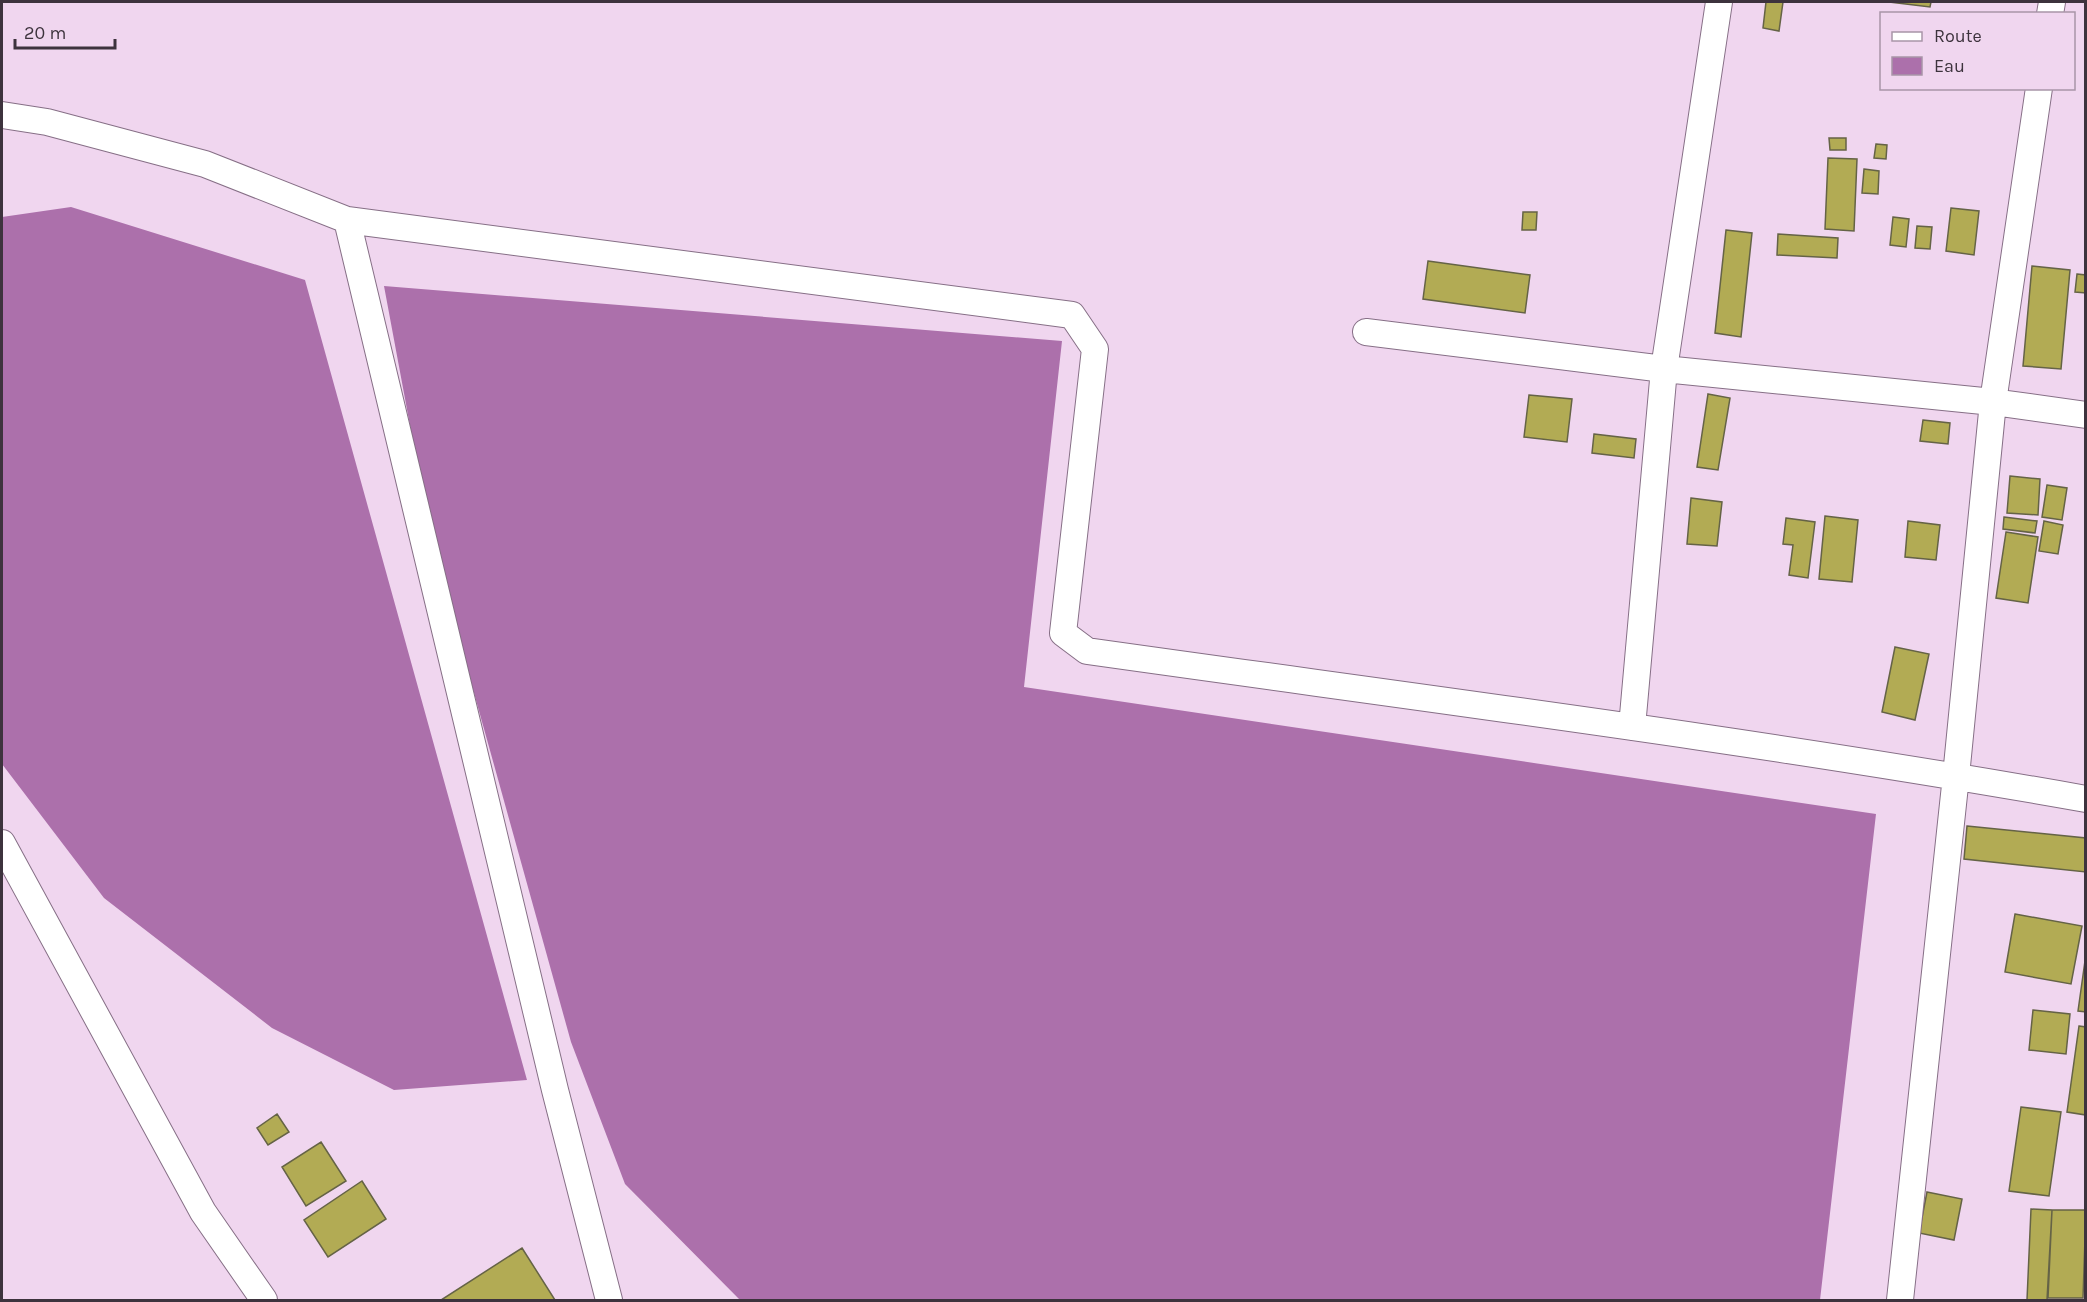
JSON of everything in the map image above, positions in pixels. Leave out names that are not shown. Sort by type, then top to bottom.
[{"type":"street","points":[[1632,727],[1664,369],[1719,2]]},
{"type":"street","points":[[1900,1300],[1993,402],[2039,90]]},
{"type":"street","points":[[2,115],[46,122],[205,164],[347,220],[1072,315],[1095,349],[1063,633],[1087,651],[1632,727],[1956,776],[2085,799]]},
{"type":"street","points":[[347,220],[555,1090],[609,1300]]},
{"type":"street","points":[[1366,332],[1664,369],[1993,402],[2085,415]]},
{"type":"street","points":[[2,843],[203,1212],[264,1300]]},
{"type":"water","points":[[71,207],[305,280],[527,1080],[394,1090],[272,1028],[104,898],[2,764],[2,217]]},
{"type":"water","points":[[384,286],[1062,341],[1024,687],[1876,814],[1820,1300],[740,1300],[625,1184],[571,1042],[431,538]]},
{"type":"building","points":[[1766,2],[1783,2],[1779,31],[1763,28]]},
{"type":"building","points":[[1889,2],[1931,2],[1930,7]]},
{"type":"building","points":[[1829,138],[1846,138],[1846,150],[1830,150]]},
{"type":"building","points":[[1876,144],[1887,145],[1886,159],[1874,158]]},
{"type":"building","points":[[1828,158],[1857,159],[1854,231],[1825,229]]},
{"type":"building","points":[[1864,169],[1879,171],[1878,194],[1862,193]]},
{"type":"building","points":[[1951,208],[1979,211],[1974,255],[1946,251]]},
{"type":"building","points":[[1523,212],[1537,212],[1536,230],[1522,230]]},
{"type":"building","points":[[1893,217],[1909,219],[1906,247],[1890,245]]},
{"type":"building","points":[[1917,226],[1932,227],[1930,249],[1915,248]]},
{"type":"building","points":[[1726,230],[1752,233],[1741,337],[1715,333]]},
{"type":"building","points":[[1778,234],[1838,238],[1837,258],[1777,255]]},
{"type":"building","points":[[1428,261],[1530,275],[1525,313],[1423,299]]},
{"type":"building","points":[[2032,266],[2070,270],[2061,369],[2023,366]]},
{"type":"building","points":[[2077,274],[2086,275],[2086,293],[2075,292]]},
{"type":"building","points":[[1708,394],[1730,398],[1718,470],[1697,467]]},
{"type":"building","points":[[1529,395],[1572,399],[1567,442],[1524,437]]},
{"type":"building","points":[[1923,420],[1950,423],[1948,444],[1920,441]]},
{"type":"building","points":[[1594,434],[1636,439],[1634,458],[1592,453]]},
{"type":"building","points":[[2010,476],[2040,479],[2038,515],[2007,513]]},
{"type":"building","points":[[2047,485],[2067,488],[2062,520],[2042,517]]},
{"type":"building","points":[[1691,498],[1722,502],[1717,546],[1687,544]]},
{"type":"building","points":[[1825,516],[1858,520],[1852,582],[1819,579]]},
{"type":"building","points":[[2004,517],[2037,521],[2035,533],[2003,529]]},
{"type":"building","points":[[1786,518],[1815,522],[1808,578],[1789,575],[1793,545],[1783,544]]},
{"type":"building","points":[[1908,521],[1940,525],[1936,560],[1905,557]]},
{"type":"building","points":[[2044,521],[2063,525],[2058,554],[2039,551]]},
{"type":"building","points":[[2006,532],[2038,537],[2028,603],[1996,598]]},
{"type":"building","points":[[1895,647],[1929,654],[1915,720],[1882,712]]},
{"type":"building","points":[[1967,826],[2086,838],[2086,872],[1964,859]]},
{"type":"building","points":[[2015,914],[2082,926],[2071,984],[2005,972]]},
{"type":"building","points":[[2086,961],[2086,1012],[2078,1011]]},
{"type":"building","points":[[2033,1010],[2070,1014],[2066,1054],[2029,1050]]},
{"type":"building","points":[[2079,1026],[2086,1027],[2086,1115],[2067,1112]]},
{"type":"building","points":[[2021,1107],[2061,1112],[2049,1196],[2009,1191]]},
{"type":"building","points":[[277,1114],[289,1132],[268,1145],[257,1128]]},
{"type":"building","points":[[321,1142],[346,1181],[306,1206],[282,1167]]},
{"type":"building","points":[[362,1181],[386,1219],[328,1257],[304,1220]]},
{"type":"building","points":[[1927,1192],[1962,1199],[1954,1240],[1919,1233]]},
{"type":"building","points":[[2031,1209],[2052,1210],[2047,1300],[2027,1300]]},
{"type":"building","points":[[2052,1210],[2086,1210],[2083,1298],[2048,1298]]},
{"type":"building","points":[[522,1248],[555,1300],[441,1300]]}]
